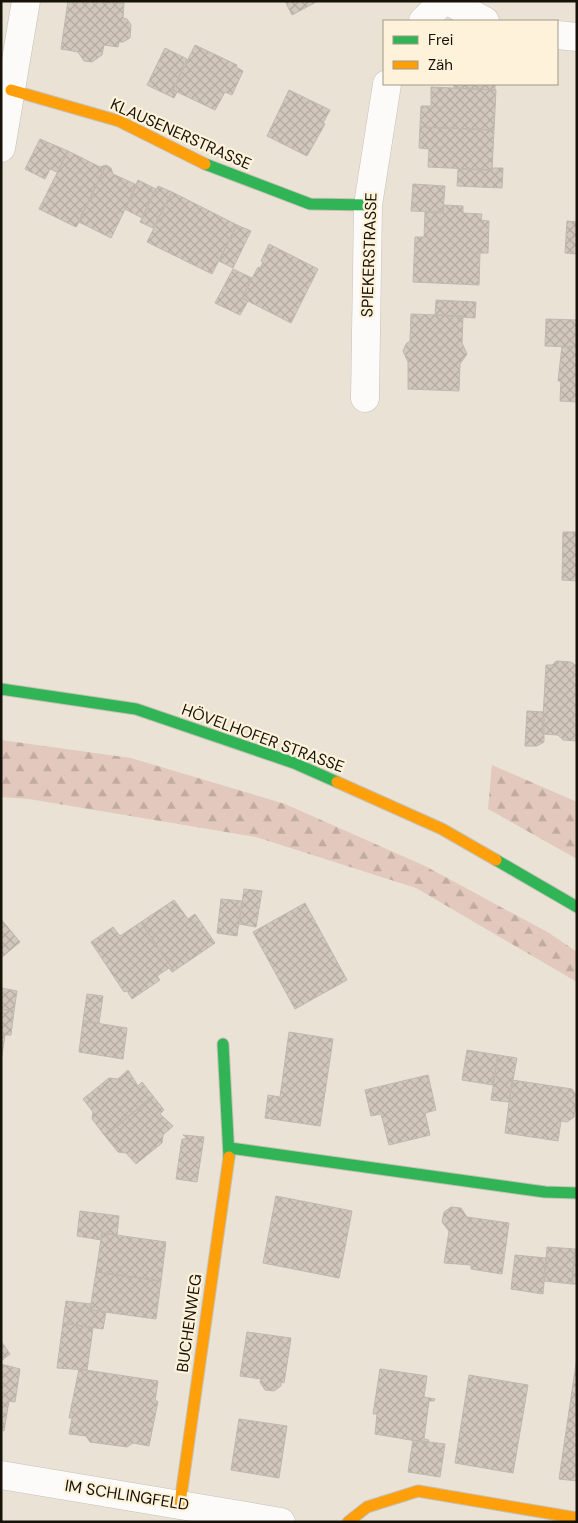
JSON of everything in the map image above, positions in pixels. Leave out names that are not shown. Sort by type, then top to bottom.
[{"type":"street","points":[[1,148],[26,1]]},
{"type":"street","points":[[424,20],[443,1]]},
{"type":"street","points":[[448,1],[483,20]]},
{"type":"street","points":[[558,35],[577,37]]},
{"type":"street","name":"SPIEKERSTRASSE","points":[[365,398],[368,205],[387,85]]},
{"type":"street","name":"KLAUSENERSTRASSE","points":[[11,90],[119,121],[218,170],[310,204],[368,205]]},
{"type":"street","name":"HÖVELHOFER STRASSE","points":[[1,689],[136,709],[294,763],[442,829],[577,907]]},
{"type":"street","name":"BUCHENWEG","points":[[180,1503],[230,1148],[223,1044]]},
{"type":"street","points":[[230,1148],[545,1192],[577,1193]]},
{"type":"street","name":"IM SCHLINGFELD","points":[[1,1475],[180,1503],[281,1522]]},
{"type":"street","points":[[348,1522],[367,1507],[418,1491],[577,1518]]},
{"type":"green space","points":[[1,740],[131,758],[285,804],[425,866],[549,933],[577,952],[577,982],[416,888],[256,837],[29,799],[1,797]]},
{"type":"green space","points":[[492,765],[577,802],[577,859],[488,809]]},
{"type":"building","points":[[68,1],[124,3],[123,18],[127,19],[131,25],[130,38],[119,42],[118,47],[104,45],[102,55],[92,62],[84,61],[78,52],[61,49]]},
{"type":"building","points":[[285,1],[318,1],[292,15]]},
{"type":"building","points":[[195,45],[237,65],[236,67],[243,71],[232,95],[225,92],[215,110],[173,90]]},
{"type":"building","points":[[165,48],[187,59],[173,90],[177,92],[174,98],[147,85]]},
{"type":"building","points":[[454,85],[495,85],[495,90],[454,88]]},
{"type":"building","points":[[431,87],[496,90],[494,130],[420,127],[421,106],[431,106]]},
{"type":"building","points":[[289,90],[330,110],[323,123],[325,124],[307,156],[267,136]]},
{"type":"building","points":[[420,127],[494,130],[492,170],[428,167],[429,149],[419,148]]},
{"type":"building","points":[[40,139],[68,151],[57,172],[50,169],[45,179],[25,169]]},
{"type":"building","points":[[68,151],[100,167],[106,165],[76,227],[39,209]]},
{"type":"building","points":[[106,165],[111,168],[113,174],[137,185],[111,238],[79,222],[76,227]]},
{"type":"building","points":[[493,168],[503,168],[502,188],[457,186],[458,169],[492,170]]},
{"type":"building","points":[[138,180],[156,189],[142,218],[125,209]]},
{"type":"building","points":[[413,184],[445,186],[443,212],[411,211]]},
{"type":"building","points":[[158,186],[172,192],[153,228],[140,222]]},
{"type":"building","points":[[172,192],[237,225],[212,274],[147,242]]},
{"type":"building","points":[[443,205],[463,206],[463,213],[482,214],[481,220],[489,221],[488,253],[480,253],[479,285],[413,282],[415,237],[424,237],[425,212],[443,212]]},
{"type":"building","points":[[567,221],[577,222],[577,254],[565,253]]},
{"type":"building","points":[[237,225],[251,231],[233,268],[219,261]]},
{"type":"building","points":[[269,244],[318,269],[291,323],[242,298],[258,267],[260,268],[263,262],[261,261]]},
{"type":"building","points":[[233,269],[252,278],[242,298],[248,301],[240,315],[215,303]]},
{"type":"building","points":[[436,300],[476,302],[475,318],[435,315]]},
{"type":"building","points":[[411,314],[463,316],[462,343],[467,354],[460,364],[459,391],[408,389],[408,362],[403,351],[406,344],[410,341]]},
{"type":"building","points":[[546,319],[577,320],[577,347],[545,346]]},
{"type":"building","points":[[562,346],[577,347],[577,402],[560,401],[561,381],[558,381]]},
{"type":"building","points":[[563,532],[577,532],[577,581],[562,580]]},
{"type":"building","points":[[556,661],[571,662],[577,666],[576,741],[563,740],[558,735],[542,734],[546,665],[552,665]]},
{"type":"building","points":[[527,711],[544,712],[544,742],[537,746],[525,746]]},
{"type":"building","points":[[244,889],[262,891],[256,927],[239,924]]},
{"type":"building","points":[[221,899],[242,901],[237,936],[217,933]]},
{"type":"building","points":[[174,900],[188,919],[195,914],[215,943],[174,971],[141,922]]},
{"type":"building","points":[[305,903],[347,980],[295,1009],[253,932]]},
{"type":"building","points":[[1,919],[20,942],[1,958]]},
{"type":"building","points":[[141,922],[174,971],[172,972],[169,968],[157,976],[160,980],[132,999],[127,991],[124,992],[91,942],[113,927],[120,936]]},
{"type":"building","points":[[1,988],[17,991],[14,1011],[1,1009]]},
{"type":"building","points":[[87,994],[103,996],[99,1023],[83,1021]]},
{"type":"building","points":[[1,1009],[14,1011],[11,1035],[5,1035],[1,1062]]},
{"type":"building","points":[[83,1021],[127,1028],[123,1059],[79,1052]]},
{"type":"building","points":[[289,1032],[333,1039],[320,1126],[265,1118],[268,1095],[280,1097]]},
{"type":"building","points":[[467,1050],[498,1055],[493,1085],[462,1080]]},
{"type":"building","points":[[498,1055],[517,1058],[509,1102],[491,1100]]},
{"type":"building","points":[[128,1070],[138,1086],[142,1082],[153,1096],[105,1136],[92,1119],[93,1112],[83,1099],[109,1078],[118,1079]]},
{"type":"building","points":[[428,1075],[436,1110],[425,1113],[430,1135],[389,1145],[381,1114],[371,1116],[365,1090]]},
{"type":"building","points":[[512,1080],[572,1089],[577,1096],[574,1117],[567,1122],[561,1121],[558,1141],[505,1133]]},
{"type":"building","points":[[153,1096],[164,1110],[160,1114],[173,1126],[163,1135],[162,1143],[136,1164],[126,1153],[118,1152],[105,1136]]},
{"type":"building","points":[[183,1135],[204,1137],[197,1182],[176,1179],[182,1139],[186,1137]]},
{"type":"building","points":[[276,1196],[352,1211],[339,1278],[263,1263]]},
{"type":"building","points":[[451,1207],[461,1208],[467,1217],[509,1223],[502,1274],[471,1269],[471,1265],[444,1263],[449,1231],[442,1222],[444,1212]]},
{"type":"building","points":[[80,1211],[119,1216],[117,1235],[102,1233],[101,1240],[77,1236]]},
{"type":"building","points":[[102,1233],[166,1242],[161,1281],[96,1272]]},
{"type":"building","points":[[547,1247],[575,1249],[572,1284],[544,1281]]},
{"type":"building","points":[[575,1249],[577,1249],[577,1284],[572,1284]]},
{"type":"building","points":[[515,1255],[546,1258],[543,1294],[511,1289]]},
{"type":"building","points":[[96,1272],[161,1281],[156,1319],[90,1310]]},
{"type":"building","points":[[66,1301],[91,1304],[91,1310],[106,1312],[103,1329],[63,1323]]},
{"type":"building","points":[[63,1323],[93,1328],[87,1370],[57,1368]]},
{"type":"building","points":[[247,1332],[291,1338],[284,1383],[281,1382],[281,1386],[274,1391],[265,1390],[260,1382],[261,1379],[240,1376]]},
{"type":"building","points":[[1,1341],[10,1354],[1,1361]]},
{"type":"building","points":[[577,1357],[577,1481],[559,1479]]},
{"type":"building","points":[[1,1364],[20,1369],[15,1402],[9,1401],[4,1431],[1,1430]]},
{"type":"building","points":[[79,1369],[158,1381],[155,1401],[158,1401],[149,1446],[133,1443],[127,1447],[90,1442],[86,1436],[69,1434],[72,1418],[69,1418]]},
{"type":"building","points":[[380,1369],[427,1376],[424,1397],[435,1399],[434,1401],[429,1401],[424,1439],[429,1440],[428,1443],[375,1434],[377,1414],[373,1414]]},
{"type":"building","points":[[469,1375],[528,1385],[513,1473],[455,1463]]},
{"type":"building","points":[[239,1419],[287,1426],[279,1478],[231,1470]]},
{"type":"building","points":[[413,1440],[445,1444],[440,1477],[408,1472]]},
{"type":"traffic: fast","points":[[205,164],[310,204],[368,205]]},
{"type":"traffic: fast","points":[[1,689],[136,709],[294,763],[337,782]]},
{"type":"traffic: fast","points":[[496,860],[577,907]]},
{"type":"traffic: fast","points":[[223,1044],[229,1157]]},
{"type":"traffic: fast","points":[[230,1148],[545,1192],[577,1193]]},
{"type":"traffic: slow","points":[[11,90],[119,121],[205,164]]},
{"type":"traffic: slow","points":[[337,782],[442,829],[496,860]]},
{"type":"traffic: slow","points":[[180,1503],[229,1157]]},
{"type":"traffic: slow","points":[[348,1522],[367,1507],[418,1491],[577,1518]]}]
